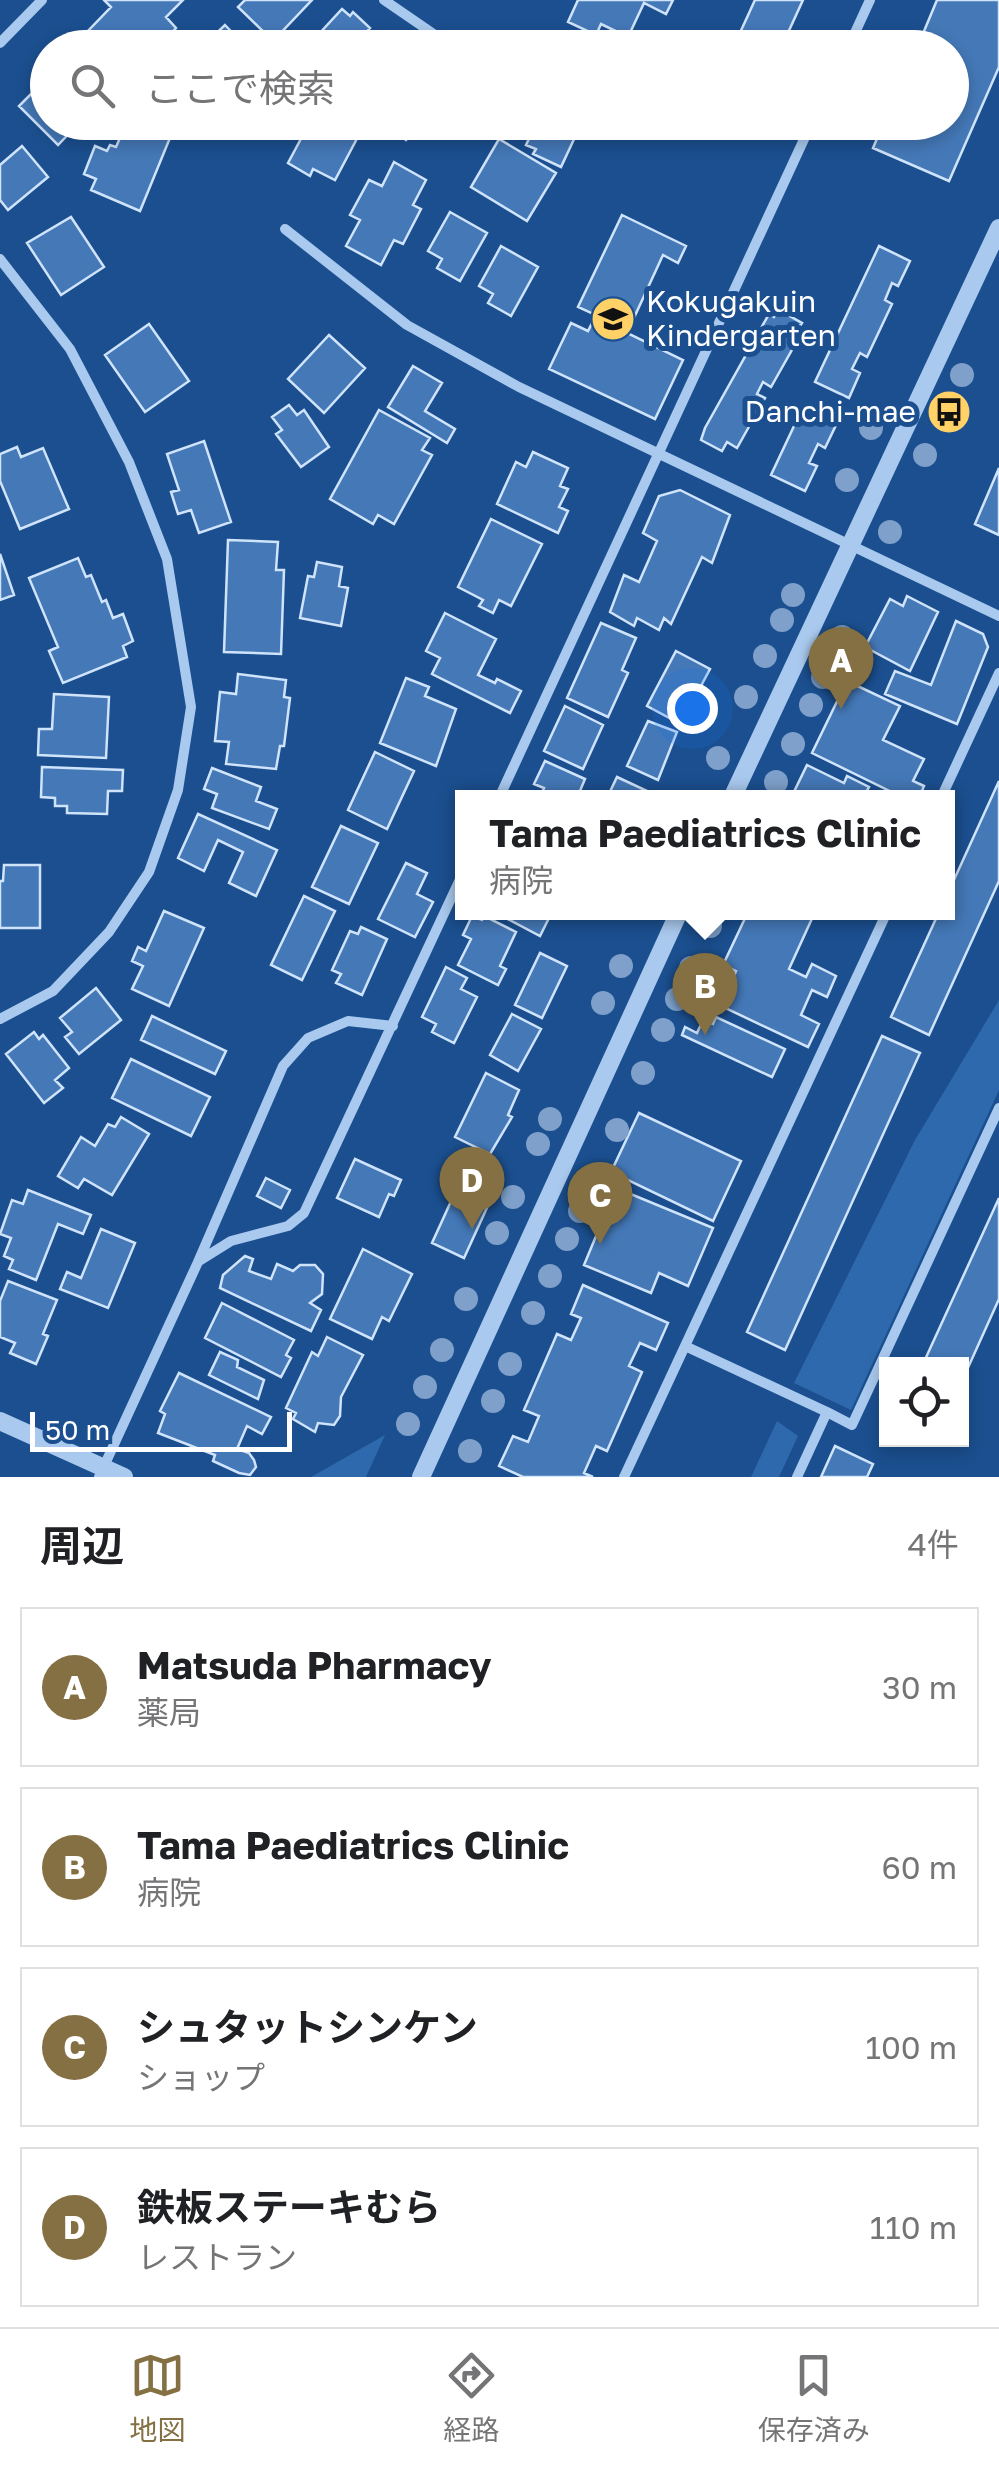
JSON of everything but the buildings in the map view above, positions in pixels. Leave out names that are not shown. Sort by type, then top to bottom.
[{"type":"street","points":[[0,43],[42,0]]},
{"type":"street","points":[[384,0],[428,30]]},
{"type":"street","points":[[856,30],[870,0]]},
{"type":"street","points":[[503,790],[804,140]]},
{"type":"street","points":[[736,790],[999,228]]},
{"type":"street","points":[[285,229],[406,326],[519,387],[999,616]]},
{"type":"street","points":[[0,259],[70,350],[129,462],[167,558],[191,707],[178,790],[149,872],[109,932],[53,991],[0,1019]]},
{"type":"street","points":[[945,790],[999,672]]},
{"type":"street","points":[[198,1262],[231,1241],[288,1226],[304,1212],[455,891]]},
{"type":"street","points":[[421,1477],[675,920]]},
{"type":"street","points":[[624,1477],[883,920]]},
{"type":"street","points":[[101,1472],[283,1066],[308,1038],[348,1021],[392,1026]]},
{"type":"street","points":[[685,1346],[852,1425],[999,1108]]},
{"type":"street","points":[[797,1477],[827,1412]]},
{"type":"street","points":[[0,1421],[101,1472],[124,1477]]},
{"type":"shaded area","points":[[999,1000],[999,1090],[851,1410],[794,1383],[915,1140]]},
{"type":"shaded area","points":[[777,1421],[798,1436],[779,1477],[751,1477]]},
{"type":"shaded area","points":[[385,1435],[366,1477],[311,1477]]},
{"type":"place","name":"Kokugakuin Kindergarten","points":[[613,319]]},
{"type":"place","name":"Danchi-mae","points":[[949,412]]},
{"type":"place","name":"Matsuda Pharmacy","points":[[841,709]]},
{"type":"place","name":"Tama Paediatrics Clinic","points":[[705,1035]]},
{"type":"place","name":"鉄板ステーキむら","points":[[472,1229]]},
{"type":"place","name":"シュタットシンケン","points":[[600,1244]]}]
